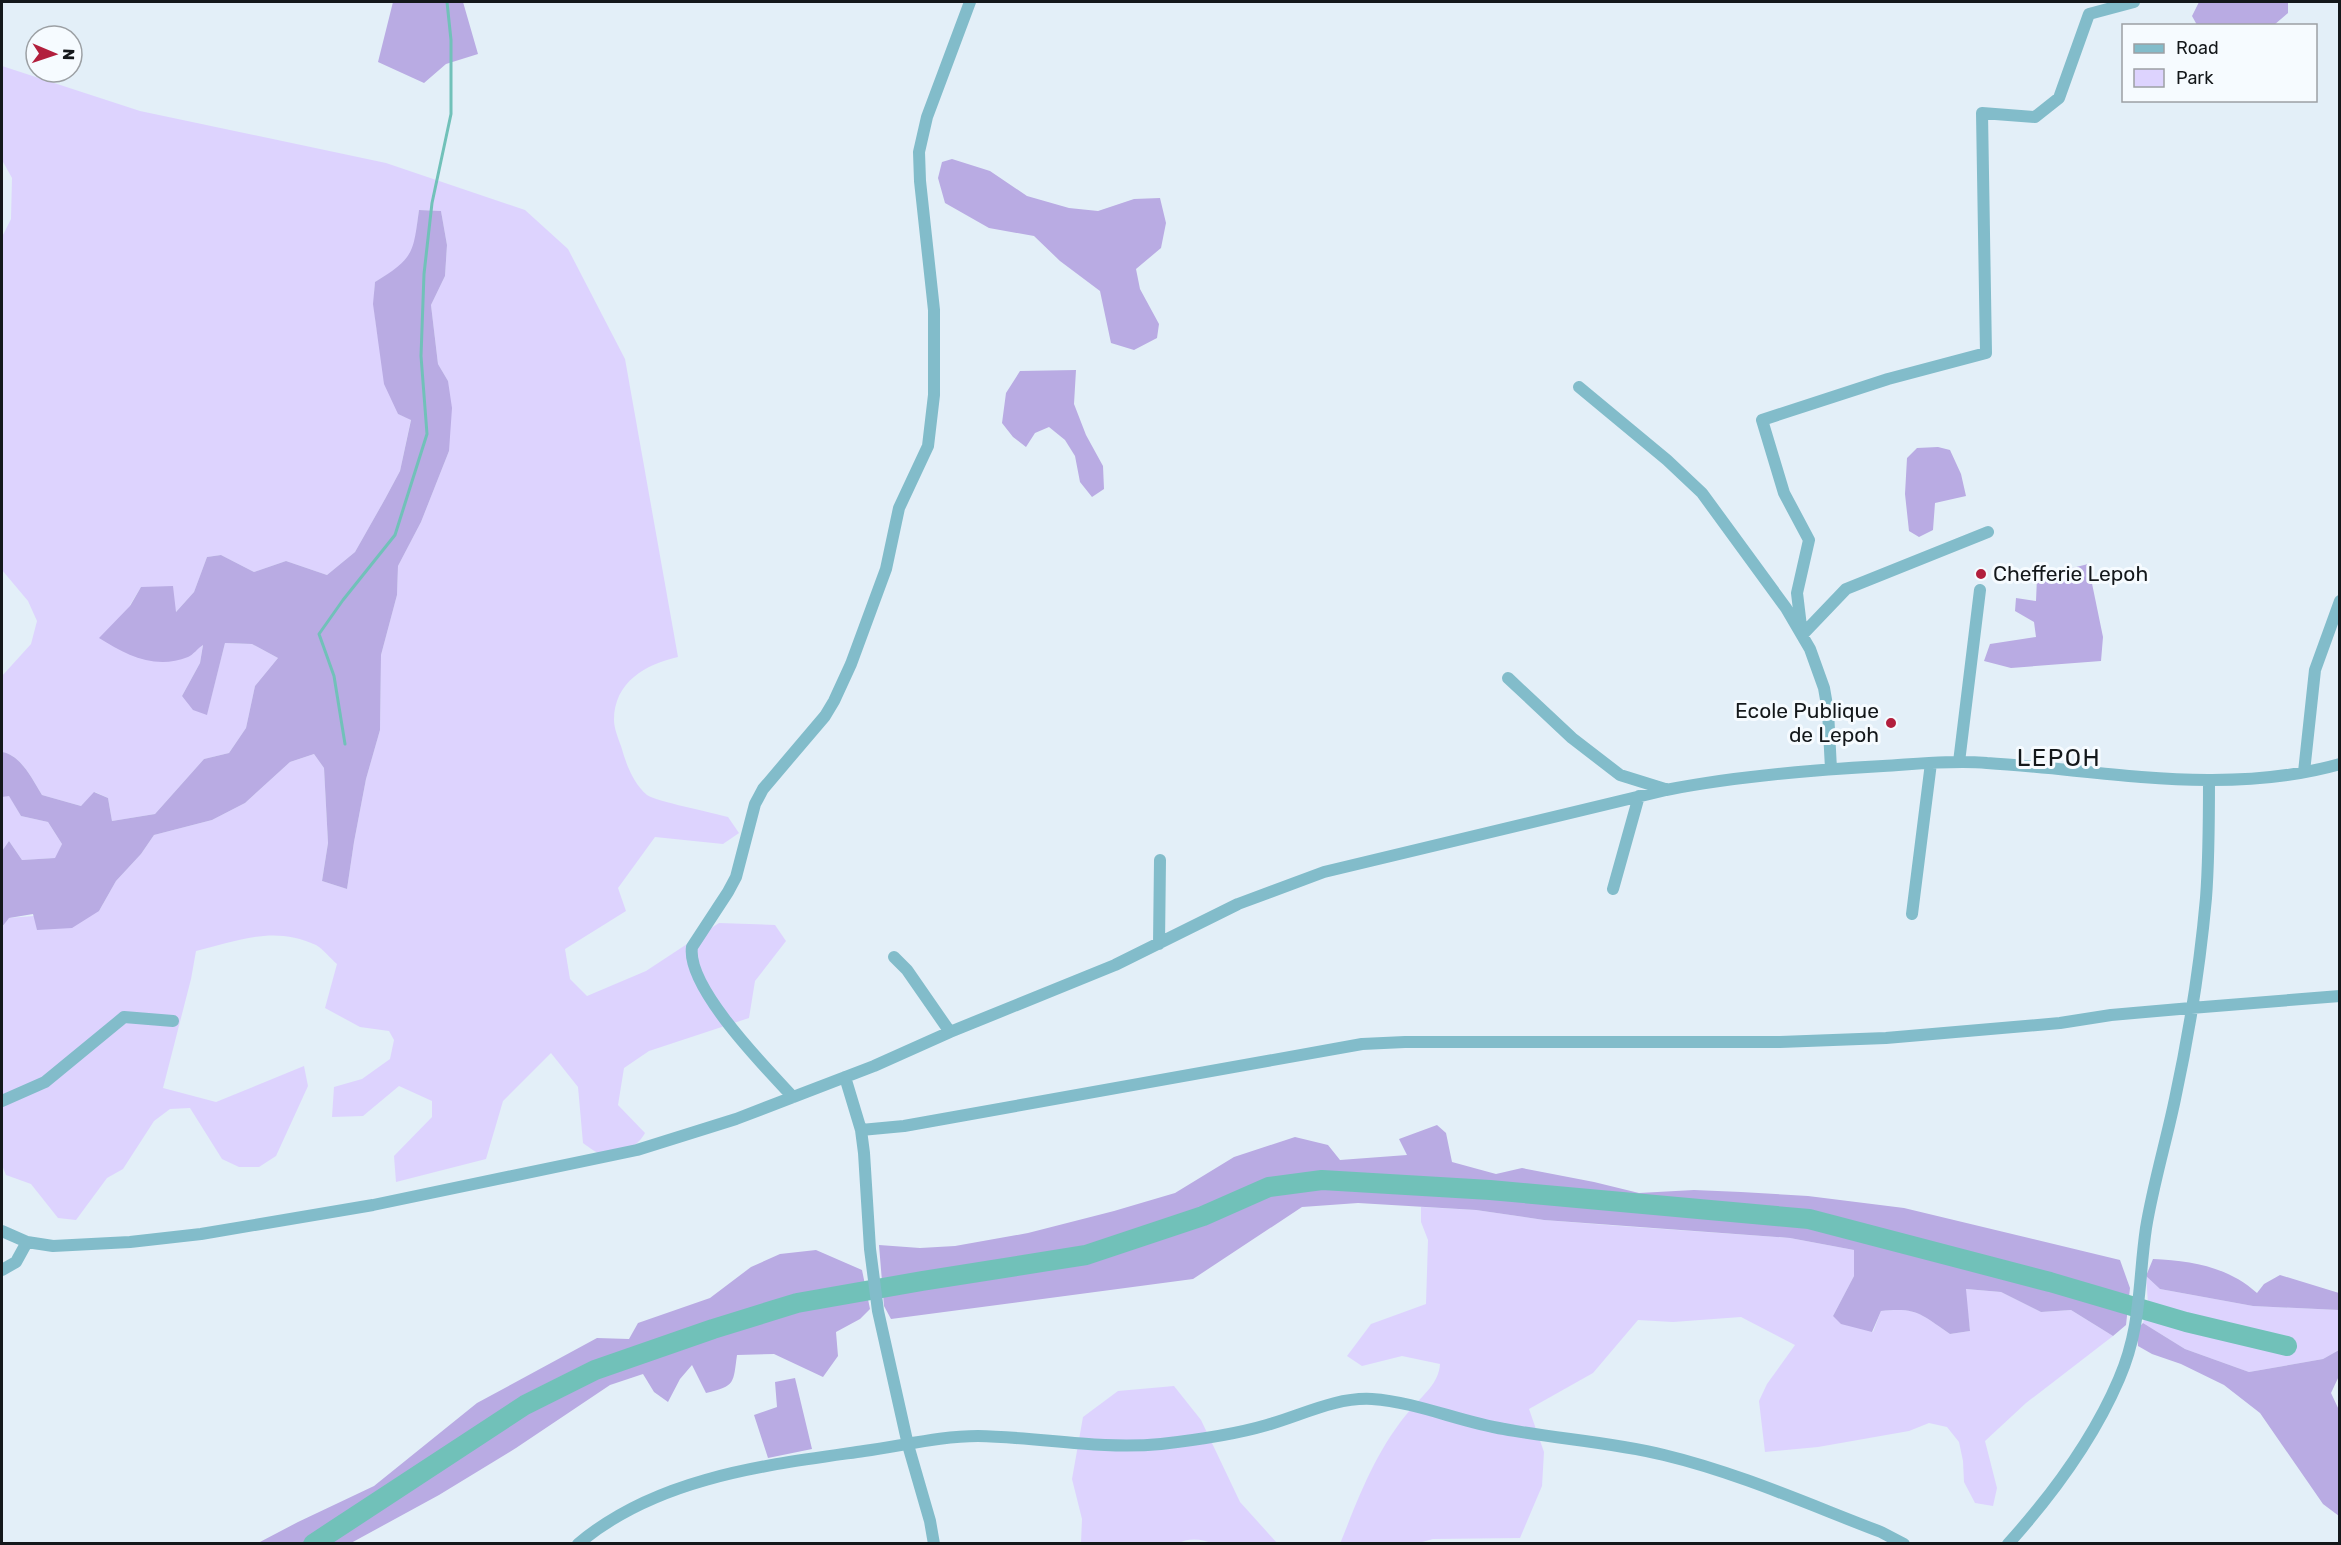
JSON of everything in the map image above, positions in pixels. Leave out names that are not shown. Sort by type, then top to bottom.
[{"type":"street","points":[[793,1097],[743,1042],[710,997],[690,956],[692,947],[736,876],[754,804],[763,789],[825,716],[851,664],[886,569],[899,508],[928,446],[934,395],[934,310],[919,152],[927,117],[970,2]]},
{"type":"street","points":[[1802,634],[1797,593],[1809,540],[1784,493],[1762,420],[1887,379],[1986,354],[1982,113],[2035,117],[2059,98],[2089,14],[2133,2]]},
{"type":"street","points":[[1579,387],[1667,460],[1702,493],[1732,531],[1802,634],[1824,688],[1828,711],[1831,769]]},
{"type":"street","points":[[1802,634],[1846,589],[1988,532]]},
{"type":"street","points":[[1959,762],[1980,590]]},
{"type":"street","points":[[2304,772],[2310,735],[2315,670],[2340,601]]},
{"type":"street","points":[[1508,678],[1572,738],[1620,775],[1666,790]]},
{"type":"street","points":[[2,1231],[27,1242],[64,1246],[201,1234],[373,1205],[637,1150],[736,1119],[874,1066],[950,1032],[1115,965],[1238,904],[1324,872],[1666,790],[1720,780],[1831,769],[1959,762],[2119,776],[2209,780],[2243,779],[2304,772],[2340,764]]},
{"type":"street","points":[[1912,914],[1930,764]]},
{"type":"street","points":[[2008,1544],[2053,1491],[2079,1454],[2104,1411],[2120,1377],[2138,1318],[2146,1228],[2175,1098],[2191,1008],[2206,897],[2209,780]]},
{"type":"street","points":[[1613,889],[1639,796]]},
{"type":"street","points":[[1159,944],[1160,860]]},
{"type":"street","points":[[894,957],[907,970],[950,1032]]},
{"type":"street","points":[[861,1130],[904,1126],[1362,1044],[1780,1042],[1886,1038],[2340,996]]},
{"type":"street","points":[[2,1101],[45,1082],[124,1017],[173,1021]]},
{"type":"street","points":[[845,1077],[861,1130],[870,1249],[878,1311],[908,1444],[930,1521],[933,1544]]},
{"type":"street","points":[[2,1270],[16,1262],[27,1242]]},
{"type":"street","points":[[578,1544],[625,1512],[660,1496],[725,1475],[778,1463],[974,1436],[1020,1438],[1101,1447],[1159,1444],[1263,1426],[1350,1400],[1388,1401],[1504,1429],[1616,1445],[1665,1455],[1739,1478],[1881,1532],[1904,1544]]},
{"type":"green space","points":[[2,66],[24,73],[24,84],[57,84],[140,111],[386,163],[525,210],[568,249],[625,359],[678,657],[654,664],[626,685],[615,707],[616,733],[631,773],[647,795],[672,804],[728,817],[739,833],[723,844],[655,837],[618,888],[626,911],[565,949],[570,979],[587,996],[646,971],[719,923],[775,925],[786,941],[755,981],[749,1018],[649,1051],[624,1068],[618,1105],[645,1133],[628,1149],[617,1154],[605,1155],[583,1143],[578,1087],[551,1053],[503,1101],[486,1159],[396,1182],[394,1156],[432,1117],[432,1101],[399,1086],[363,1116],[332,1117],[334,1087],[362,1079],[390,1059],[394,1040],[389,1031],[360,1027],[325,1008],[337,964],[321,949],[300,939],[270,935],[241,939],[196,951],[163,1088],[216,1102],[304,1066],[308,1086],[276,1156],[259,1167],[239,1167],[222,1159],[190,1108],[170,1109],[154,1121],[123,1169],[107,1178],[76,1220],[58,1218],[31,1184],[6,1175],[2,1165],[2,928],[8,918],[99,911],[116,881],[141,854],[154,835],[212,820],[245,803],[290,762],[314,754],[324,768],[328,843],[322,881],[347,889],[366,779],[380,730],[381,655],[397,595],[398,566],[421,522],[449,451],[448,381],[438,364],[431,305],[445,276],[447,245],[441,211],[419,210],[414,250],[398,268],[375,282],[374,299],[380,349],[398,414],[411,419],[400,471],[355,552],[327,575],[286,561],[254,572],[221,555],[207,557],[194,592],[175,613],[141,587],[130,605],[203,644],[200,663],[182,696],[207,714],[225,643],[252,644],[278,658],[255,686],[246,728],[229,753],[204,759],[155,814],[112,821],[108,798],[95,792],[81,806],[42,795],[20,763],[9,754],[2,752],[2,676],[31,644],[37,621],[28,601],[2,570],[2,237],[11,219],[12,178],[2,160]]},
{"type":"green space","points":[[9,795],[21,816],[48,822],[62,844],[56,858],[22,860],[9,841],[2,851],[2,797]]},
{"type":"green space","points":[[1421,1207],[1476,1210],[1544,1220],[1790,1238],[1854,1250],[1854,1276],[1833,1316],[1873,1332],[1881,1311],[1893,1310],[1911,1311],[1932,1321],[1950,1334],[1970,1331],[1965,1289],[2001,1292],[2041,1312],[2071,1310],[2113,1336],[2026,1403],[1985,1441],[1997,1488],[1993,1506],[1975,1503],[1964,1482],[1959,1442],[1947,1427],[1929,1423],[1909,1431],[1818,1447],[1765,1452],[1759,1401],[1767,1384],[1795,1345],[1741,1317],[1673,1322],[1638,1320],[1593,1373],[1529,1409],[1544,1452],[1542,1486],[1520,1538],[1433,1539],[1415,1544],[1340,1544],[1362,1490],[1388,1440],[1434,1383],[1439,1371],[1440,1364],[1402,1356],[1362,1366],[1347,1356],[1371,1324],[1426,1304],[1428,1240],[1421,1222]]},
{"type":"green space","points":[[2146,1276],[2160,1289],[2253,1306],[2339,1310],[2339,1350],[2323,1359],[2249,1372],[2185,1349],[2143,1323],[2148,1303]]},
{"type":"green space","points":[[1174,1386],[1201,1420],[1240,1502],[1277,1543],[1214,1544],[1186,1540],[1177,1544],[1081,1543],[1082,1519],[1072,1479],[1083,1417],[1118,1391]]},
{"type":"shaded area","points":[[393,2],[463,2],[478,54],[446,64],[424,83],[378,62]]},
{"type":"shaded area","points":[[2199,2],[2288,2],[2288,13],[2275,24],[2196,24],[2192,16]]},
{"type":"shaded area","points":[[952,159],[990,171],[1027,196],[1069,208],[1098,211],[1134,199],[1160,198],[1166,223],[1161,248],[1136,269],[1140,289],[1159,324],[1157,338],[1134,350],[1111,343],[1100,291],[1060,261],[1034,236],[989,228],[945,203],[938,178],[942,162]]},
{"type":"shaded area","points":[[419,210],[441,211],[447,245],[445,276],[431,305],[438,364],[448,381],[452,408],[449,451],[421,522],[398,566],[397,595],[381,655],[380,730],[366,779],[347,889],[322,881],[328,843],[324,768],[314,754],[290,762],[245,803],[212,820],[154,835],[141,854],[116,881],[99,911],[72,928],[37,930],[33,914],[9,918],[2,927],[2,851],[9,841],[22,860],[55,858],[62,844],[48,822],[21,816],[9,796],[2,797],[2,752],[9,754],[20,763],[42,795],[81,806],[94,792],[108,798],[112,821],[155,814],[204,759],[229,753],[246,728],[255,686],[278,658],[252,644],[225,643],[207,715],[193,710],[182,696],[200,663],[203,645],[188,657],[164,662],[130,655],[99,638],[130,606],[141,587],[173,586],[176,612],[194,592],[207,557],[221,555],[254,572],[286,561],[327,575],[355,552],[400,471],[411,420],[398,414],[384,384],[373,304],[375,282],[397,267],[413,246]]},
{"type":"shaded area","points":[[1076,370],[1074,404],[1086,435],[1103,466],[1104,489],[1092,497],[1080,482],[1075,456],[1065,440],[1049,427],[1035,433],[1026,447],[1013,437],[1002,423],[1006,393],[1020,371]]},
{"type":"shaded area","points":[[1938,447],[1950,450],[1961,474],[1966,496],[1935,503],[1933,530],[1919,537],[1909,531],[1905,494],[1907,458],[1917,448]]},
{"type":"shaded area","points":[[2088,564],[2103,637],[2101,661],[2011,668],[1984,661],[1990,644],[2036,637],[2034,622],[2015,611],[2016,598],[2036,601],[2037,577]]},
{"type":"shaded area","points":[[1437,1125],[1446,1133],[1452,1162],[1496,1174],[1522,1168],[1639,1193],[1694,1190],[1741,1192],[1808,1196],[1904,1208],[2120,1260],[2130,1288],[2126,1325],[2113,1336],[2071,1310],[2041,1312],[2001,1292],[1966,1289],[1970,1331],[1950,1334],[1932,1321],[1911,1311],[1893,1310],[1881,1311],[1872,1332],[1841,1324],[1833,1316],[1854,1276],[1854,1250],[1790,1238],[1544,1220],[1476,1210],[1358,1203],[1302,1207],[1193,1279],[891,1319],[884,1306],[879,1245],[920,1248],[955,1246],[1028,1233],[1114,1211],[1175,1193],[1234,1157],[1295,1137],[1328,1145],[1340,1160],[1407,1155],[1399,1139]]},
{"type":"shaded area","points":[[816,1250],[862,1270],[870,1309],[860,1319],[836,1332],[838,1356],[823,1377],[774,1354],[737,1355],[733,1377],[728,1385],[706,1393],[692,1365],[680,1379],[668,1402],[654,1392],[643,1374],[610,1385],[516,1448],[439,1495],[351,1543],[258,1543],[374,1486],[477,1403],[597,1338],[629,1339],[638,1323],[710,1298],[751,1267],[780,1254]]},
{"type":"shaded area","points":[[2153,1259],[2181,1261],[2221,1271],[2257,1293],[2264,1284],[2280,1275],[2339,1293],[2339,1310],[2253,1306],[2160,1289],[2146,1276]]},
{"type":"shaded area","points":[[2143,1323],[2185,1349],[2249,1372],[2323,1359],[2339,1350],[2339,1376],[2331,1393],[2339,1410],[2339,1516],[2323,1504],[2260,1413],[2224,1385],[2138,1346],[2137,1329]]},
{"type":"shaded area","points":[[795,1378],[812,1449],[768,1458],[754,1415],[777,1407],[775,1382]]},
{"type":"waterway","points":[[345,744],[334,676],[319,634],[395,535],[427,434],[421,356],[424,274],[432,203],[451,114],[451,40],[447,2]]},
{"type":"waterway","points":[[313,1544],[525,1405],[595,1370],[797,1303],[1086,1255],[1203,1216],[1269,1187],[1322,1180],[1490,1190],[1809,1219],[2050,1282],[2186,1322],[2287,1346]]},
{"type":"place","name":"Chefferie Lepoh","points":[[1981,574]]},
{"type":"place","name":"Ecole Publique de Lepoh","points":[[1891,723]]},
{"type":"district","name":"LEPOH","points":[[2059,758]]}]
